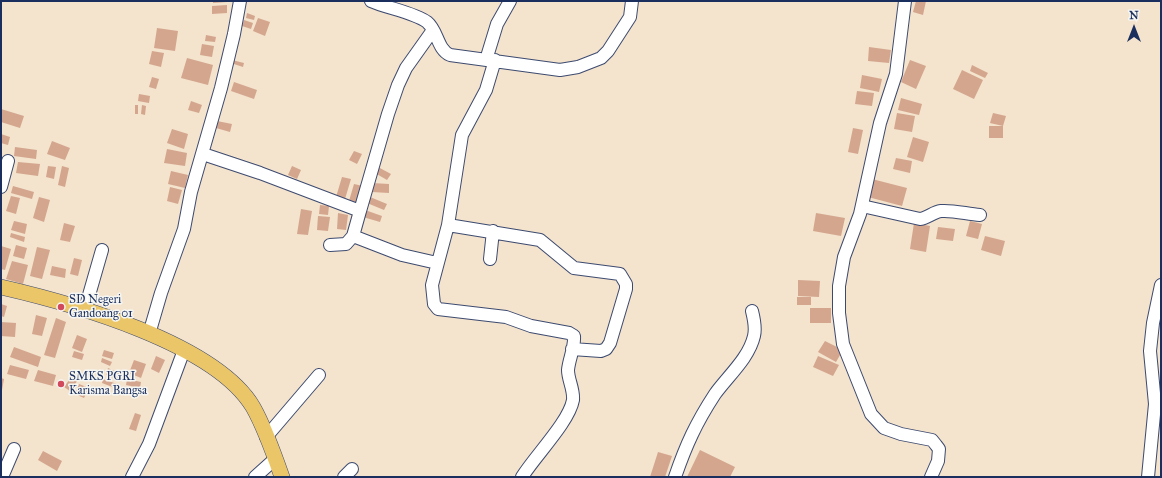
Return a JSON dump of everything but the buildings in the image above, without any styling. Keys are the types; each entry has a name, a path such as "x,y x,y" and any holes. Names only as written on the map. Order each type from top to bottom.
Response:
{"main road":[{"path":"1,287 85,309 149,334 184,350 231,380 253,407 276,459 282,477"}],"street":[{"path":"149,334 161,293 184,229 191,192 203,154 234,34 240,1"},
{"path":"371,1 385,8 414,15 427,22 433,30 439,44 446,53 458,57 560,70 574,69 595,60 608,51 630,17 632,1"},
{"path":"510,1 497,24 486,90 462,135 457,159 448,224 444,245 437,263 432,294 434,304 438,309 506,317 531,326 569,333 574,336 568,378 573,389 573,400 567,415 522,477"},
{"path":"905,1 896,74 880,122 862,206 844,257 839,286 839,313 843,344 871,414 884,428 901,434 932,440 939,449 938,461 931,477"},
{"path":"330,245 346,244 353,236 388,114 398,85 406,68 433,30"},
{"path":"203,154 260,173 360,211"},
{"path":"1,188 8,161"},
{"path":"862,206 920,218 927,218 942,210 980,215"},
{"path":"448,224 540,240 574,268 617,273 624,278 626,289 610,343 606,349 572,349"},
{"path":"490,259 493,231"},
{"path":"353,236 402,255 437,263"},
{"path":"85,309 102,250"},
{"path":"1148,477 1155,404 1150,351 1153,323 1161,285"},
{"path":"675,477 689,437 700,418 720,388 748,352 755,335 755,324 752,311"},
{"path":"132,477 149,444 184,350"},
{"path":"266,437 319,375"},
{"path":"2,477 14,449"},
{"path":"255,477 276,459"}],"place":[{"name":"SD Negeri Gandoang 01","path":"61,307"},
{"name":"SMKS PGRI Karisma Bangsa","path":"61,384"}]}
